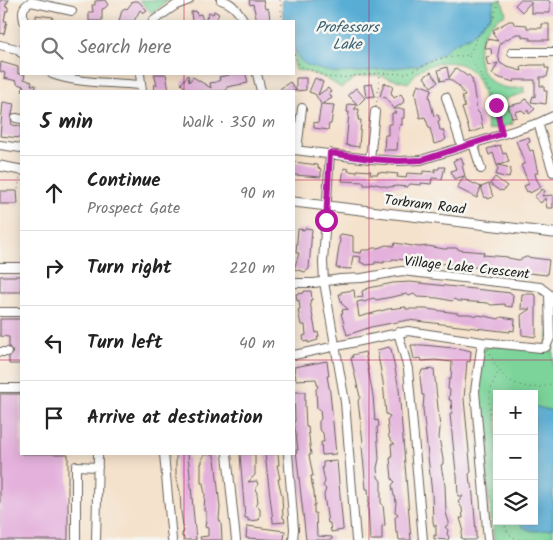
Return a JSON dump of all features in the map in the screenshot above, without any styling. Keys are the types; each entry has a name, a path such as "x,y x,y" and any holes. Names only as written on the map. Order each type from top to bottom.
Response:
{"main road":[{"path":"1,167 20,170"},
{"name":"Torbram Road","path":"295,202 553,233"}],"street":[{"path":"154,20 176,5 189,0"},
{"path":"225,0 239,13 243,20"},
{"path":"24,20 22,11 31,2 72,10"},
{"path":"0,45 20,48"},
{"path":"512,52 553,52"},
{"path":"55,75 141,88 140,75"},
{"path":"257,75 261,90"},
{"path":"446,97 462,147"},
{"path":"302,108 295,150 399,161 422,160 538,123 553,116"},
{"path":"370,159 375,112"},
{"path":"538,123 553,172"},
{"path":"473,143 481,168"},
{"path":"0,145 20,148"},
{"path":"330,153 323,262 324,282 345,402 356,540"},
{"path":"0,267 20,267"},
{"name":"Village Lake Crescent","path":"295,355 408,331 482,342 541,348 546,347 550,338 549,294 540,287 402,271 324,282"},
{"path":"295,283 324,282"},
{"path":"0,312 20,312"},
{"path":"398,332 409,378 423,540"},
{"path":"482,342 475,392 488,540"},
{"path":"0,388 20,388"},
{"path":"96,540 98,455"},
{"path":"164,455 172,540"},
{"path":"227,455 236,540"},
{"path":"288,455 294,529 293,540"},
{"path":"76,540 76,466 98,467"}],"path":[{"path":"280,0 282,20"},
{"path":"469,55 480,32 494,18 499,0"},
{"path":"295,56 299,64 327,77 339,78 380,73 405,74 438,59 469,55"},
{"path":"469,55 495,98 502,134"},
{"path":"375,112 380,73"},
{"path":"18,189 20,176"},
{"path":"482,342 500,371 507,378 520,385 534,388 546,387 553,383"},
{"path":"493,422 490,396 492,385 500,371"},
{"path":"505,525 512,537 520,540"}],"green space":[{"path":"139,0 169,0 152,13"},
{"path":"495,0 502,0 506,14 492,23 483,35 479,49 479,62 484,74 494,83 507,88 524,87 524,93 505,99 513,124 488,130 482,89 476,76 463,65 447,62 429,65 419,70 408,83 376,75 355,78 341,88 320,76 296,70 295,67 295,49 299,59 360,72 418,65 443,53 450,46 470,36 491,16"},
{"path":"553,293 553,540 494,540 478,394 483,350 488,346 546,350"}],"water":[{"name":"Professors Lake","path":"282,0 495,0 491,15 482,25 470,36 450,46 443,53 418,65 360,72 337,73 308,66 299,59 295,49 295,20 283,20"},
{"path":"538,407 553,411 553,528 534,531 522,525 538,525"}],"building":[{"path":"0,0 9,0 5,6 8,7 8,11 6,11 4,21 7,21 4,34 0,33"},
{"path":"105,0 108,5 102,9 102,20 89,20 89,12 93,12 92,5 95,5 95,1"},
{"path":"249,0 263,0 265,9 267,8 269,11 270,20 257,20 253,4 250,5"},
{"path":"520,0 548,0 550,2 550,13 531,13 531,2 522,12 515,5"},
{"path":"133,1 138,1 147,10 143,13 140,10 135,20 119,20 122,10 127,9"},
{"path":"196,11 197,15 201,14 203,20 192,20 191,12"},
{"path":"214,11 219,14 216,20 205,20 209,12 213,14"},
{"path":"36,15 53,17 52,20 36,20"},
{"path":"509,21 513,21 514,24 527,25 527,28 542,28 542,24 549,24 549,40 530,40 530,38 522,37 522,34 516,34 500,43 498,54 500,63 507,67 522,71 521,67 530,65 545,65 545,68 549,68 547,77 540,77 540,86 544,86 544,91 547,91 546,104 531,102 533,96 535,97 535,80 514,80 514,82 500,78 492,74 498,63 488,66 486,57 492,56 491,49 485,48 487,39 498,41 493,30"},
{"path":"1,62 18,67 18,74 25,75 24,79 32,82 31,85 36,85 35,90 22,90 24,86 17,84 17,81 4,78 5,73 0,71"},
{"path":"447,67 449,78 456,68 467,76 469,75 472,79 477,111 480,114 483,128 470,133 462,108 465,107 462,97 465,96 459,86 449,79 441,81 438,70"},
{"path":"431,72 438,82 431,87 424,77"},
{"path":"154,75 166,75 169,90 155,90 154,85 157,85"},
{"path":"188,75 189,82 193,77 211,88 210,83 220,80 219,77 246,75 248,83 227,87 227,90 189,90 181,84"},
{"path":"296,78 306,78 306,90 296,91"},
{"path":"315,78 323,82 318,95 328,88 331,92 329,93 332,98 322,104 334,105 331,124 329,124 328,130 314,128 314,122 318,123 321,104 315,94 309,92"},
{"path":"290,82 296,91 280,90"},
{"path":"384,83 393,86 391,93 394,98 401,94 404,99 404,102 394,109 404,109 404,118 402,118 402,125 399,128 397,150 384,150 385,135 388,135 388,124 392,124 392,113 396,113 386,98 380,96"},
{"path":"372,84 375,96 366,97 364,85"},
{"path":"418,84 432,89 429,96 434,116 438,115 440,130 443,130 446,139 442,142 434,144 425,117 420,118 415,93"},
{"path":"356,88 365,98 358,105 348,95"},
{"path":"526,99 535,109 529,114 528,110 525,113 522,110 515,112 517,117 512,118 508,106 521,103"},
{"path":"3,102 14,104 11,119 12,125 20,126 20,138 0,136"},
{"path":"348,104 358,105 354,109 359,109 358,120 361,120 359,147 346,145 349,112 347,112"},
{"path":"529,137 530,142 527,143 530,151 533,150 538,173 535,173 536,178 541,187 530,193 529,191 527,192 524,186 529,184 521,165 524,164 524,161 516,141"},
{"path":"500,145 503,154 506,153 509,162 498,165 511,168 509,178 496,175 498,168 493,153 489,155 487,149"},
{"path":"461,157 466,180 481,187 477,198 457,188 464,176 454,179 451,171 456,169 453,161"},
{"path":"295,162 318,165 318,168 321,169 321,177 295,175"},
{"path":"439,167 445,167 442,179 432,178 431,184 421,183 421,185 410,184 407,187 389,187 371,183 370,185 364,185 364,182 342,181 344,168 349,169 348,171 357,172 357,170 371,171 370,174 378,174 378,172 398,174 397,177 406,178 407,173 423,174 423,171 435,172 435,169 439,169"},
{"path":"495,177 507,186 503,191 490,184"},
{"path":"489,184 493,197 485,198 481,187"},
{"path":"542,189 545,191 542,196 553,195 553,208 547,208 545,198 541,203 534,197"},
{"path":"0,191 17,191 18,204 0,204"},
{"path":"305,228 312,229 309,269 305,272 295,269 299,253 296,253 298,229 304,230"},
{"path":"341,234 353,236 353,252 361,253 362,250 386,245 394,246 395,243 419,247 456,248 484,252 483,255 519,260 526,257 549,260 547,275 392,259 392,261 384,261 384,263 375,262 375,264 367,265 360,262 361,257 353,256 351,269 336,268"},
{"path":"0,276 20,276 20,292 0,292"},
{"path":"410,282 511,293 513,295 512,307 505,306 505,304 491,305 454,299 452,301 417,297 414,294 409,296 407,294 357,302 359,317 388,309 406,307 406,309 426,309 499,319 501,317 515,319 514,331 408,320 371,327 347,335 341,313 343,313 342,310 348,309 342,304 339,294 341,292 354,290 355,298 363,297 362,291 369,288"},
{"path":"304,291 311,291 311,308 316,333 318,332 319,337 317,337 318,340 308,343 308,341 304,342 303,336 306,335 305,325 301,325 298,310 300,309 299,300 297,301 296,294 304,293"},
{"path":"522,294 534,294 536,296 536,337 522,335 521,315 530,309 521,309"},
{"path":"0,319 20,319 20,364 9,364 9,357 13,352 9,347 9,337 0,336"},
{"path":"411,345 471,351 470,362 467,361 464,399 471,472 469,474 470,484 472,484 476,532 476,539 474,540 463,540 461,538 463,528 460,518 463,518 462,508 458,502 463,496 458,496 450,414 452,413 451,400 449,400 450,390 448,389 449,379 451,379 452,362 422,361 421,358 414,359"},
{"path":"389,347 399,389 411,540 399,540 398,533 396,533 395,518 398,514 395,512 396,502 392,485 395,482 392,479 390,458 392,458 391,444 395,444 389,438 387,420 390,416 386,414 377,350"},
{"path":"365,352 373,396 375,421 378,420 379,426 377,427 379,459 377,468 378,477 381,481 381,503 383,505 385,525 382,526 382,540 370,540 369,499 368,489 366,489 358,401 360,397 351,358 353,357 352,355"},
{"path":"327,361 336,454 322,455 321,442 324,442 323,433 319,429 319,421 321,419 320,409 317,409 316,389 318,387 316,379 296,380 295,367"},
{"path":"434,369 440,428 439,438 443,459 443,464 441,465 445,485 446,513 449,522 445,527 448,530 448,540 434,539 434,535 436,536 436,525 434,526 433,521 423,409 424,395 422,395 420,377 422,370"},
{"path":"295,392 305,392 306,427 308,427 311,455 309,455 313,476 311,476 317,536 332,537 332,540 306,540 296,450 298,450 295,428"},
{"path":"0,394 20,394 20,455 68,455 68,540 0,540"},
{"path":"176,455 188,455 196,540 184,540 184,537 182,537 184,532 180,492 176,476"},
{"path":"204,455 214,455 215,458 222,540 201,540 200,537 208,536 208,528 205,527 205,495 203,483 201,483 202,458"},
{"path":"240,455 255,455 255,475 248,482 257,481 258,502 256,505 260,508 260,515 259,520 248,521 248,518 245,518"},
{"path":"265,455 278,455 279,465 277,465 280,479 278,479 285,522 273,523"},
{"path":"337,461 343,530 331,532 324,495 326,489 323,486 325,482 322,467 323,462"},
{"path":"247,526 285,531 284,540 246,538"}],"route":[{"path":"326,220 330,153 370,159 422,160 502,134 496,105"}]}
